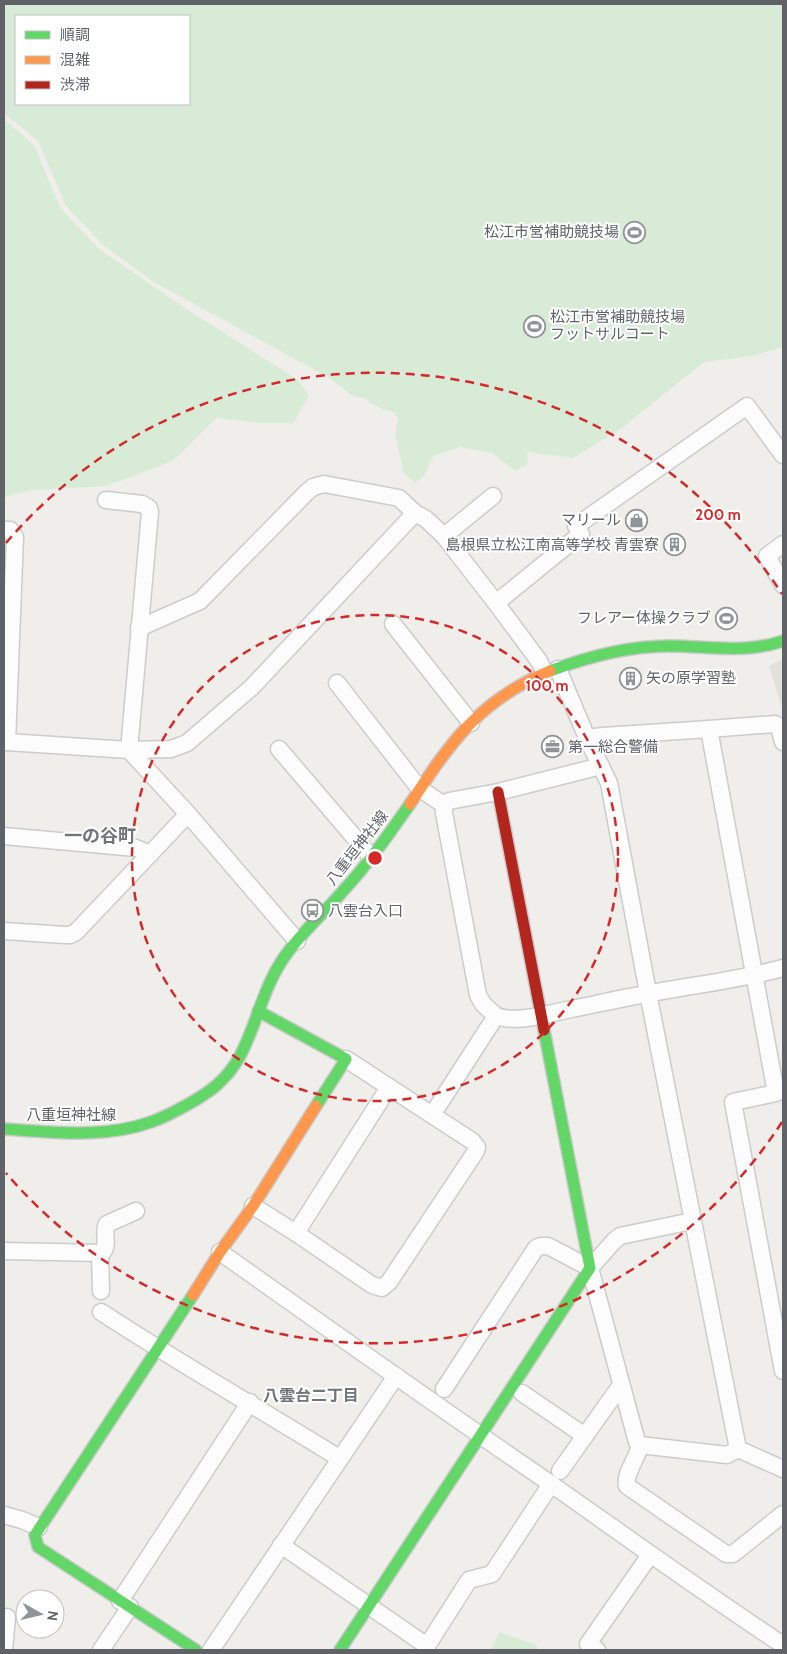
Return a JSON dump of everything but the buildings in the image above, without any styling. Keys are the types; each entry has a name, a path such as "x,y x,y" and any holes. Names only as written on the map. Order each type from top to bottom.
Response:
{"street":[{"path":"496,603 578,530 748,406 783,455"},
{"path":"139,628 200,601 313,487 324,484 399,498 415,513 426,519 444,536 539,661 552,671 609,783 648,994 738,1449 783,1469"},
{"path":"444,536 493,496"},
{"path":"106,500 142,504 150,508 129,750 188,814 297,941"},
{"path":"4,530 10,530 15,537 7,657 5,742 129,750 171,749 187,744 252,687 415,513"},
{"path":"783,544 767,556 783,585"},
{"path":"393,624 471,723"},
{"name":"八重垣神社線","path":"4,1129 79,1133 114,1132 140,1126 167,1116 207,1095 225,1080 240,1057 272,976 297,941 372,858 419,788 471,723 487,707 504,695 552,671 602,654 646,647 668,646 742,650 762,648 783,641"},
{"path":"337,683 419,788 444,805"},
{"path":"587,738 775,724 778,727 783,742"},
{"path":"709,729 776,1092 733,1102 783,1371"},
{"path":"279,749 372,858"},
{"path":"444,805 449,801 498,792 601,766"},
{"path":"498,792 590,1268 637,1442 640,1445 626,1479 627,1486 726,1554 733,1554 783,1514"},
{"path":"444,805 478,995 483,1004 496,1016 514,1019 542,1015 755,975 783,968"},
{"path":"4,931 70,935 76,932 188,814"},
{"path":"4,836 136,848 150,854"},
{"path":"253,1206 372,1285 382,1288 386,1286 476,1151 472,1141 346,1059 258,1011"},
{"path":"432,1115 496,1016"},
{"path":"196,1650 38,1547 35,1535 158,1350 220,1252 253,1206 346,1059"},
{"path":"296,1233 389,1087"},
{"path":"4,1252 100,1253 106,1247 105,1230 107,1224 136,1211"},
{"path":"340,1650 590,1268 620,1236 692,1221"},
{"path":"444,1389 536,1248 548,1246 590,1268"},
{"path":"220,1252 480,1437 556,1478 650,1555 783,1645"},
{"path":"100,1253 101,1291"},
{"path":"101,1312 158,1350 250,1402 339,1458"},
{"path":"211,1650 396,1376"},
{"path":"281,1546 370,1605 425,1648 469,1580 492,1574 621,1385"},
{"path":"522,1393 585,1436"},
{"path":"101,1650 125,1604 250,1402"},
{"path":"640,1445 727,1455 738,1449"},
{"path":"4,1516 39,1527"},
{"path":"597,1650 588,1644 650,1555"},
{"path":"4,1650 7,1616"}],"shaded area":[{"path":"783,659 783,711 769,666"}],"green space":[{"path":"4,4 783,4 783,347 753,356 704,362 622,428 573,458 527,452 527,465 515,471 492,453 461,447 433,456 424,476 415,483 404,473 395,434 398,419 394,412 384,410 370,403 367,399 351,395 328,377 152,281 103,245 66,206 38,141 4,113"},
{"path":"4,119 34,145 61,209 99,249 191,312 298,380 309,396 293,423 260,423 216,418 173,461 106,486 32,490 4,497"},
{"path":"500,1632 536,1645 538,1650 490,1650"}],"traffic: fast":[{"path":"550,671 593,657 654,646 741,648 769,645 783,641"},
{"path":"4,1129 59,1133 115,1131 133,1127 173,1113 217,1085 235,1065 240,1056 271,980 285,956 361,870 410,804"},
{"path":"258,1011 346,1059 316,1106"},
{"path":"340,1650 590,1268 544,1030"},
{"path":"193,1295 35,1535 38,1547 196,1650"}],"traffic: slow":[{"path":"410,804 453,742 485,709 526,682 550,671"},
{"path":"193,1295 220,1252 253,1206 316,1106"}],"traffic: jam":[{"path":"498,792 544,1030"}],"place":[{"name":"松江市営補助競技場","path":"635,232"},
{"name":"松江市営補助競技場 フットサルコート","path":"534,326"},
{"name":"マリール","path":"637,520"},
{"name":"島根県立松江南高等学校 青雲寮","path":"675,545"},
{"name":"フレアー体操クラブ","path":"727,618"},
{"name":"矢の原学習塾","path":"630,678"},
{"name":"第一総合警備","path":"552,747"},
{"name":"八雲台入口","path":"312,911"}],"district":[{"name":"一の谷町","path":"100,836"},
{"name":"八雲台二丁目","path":"311,1395"}]}
